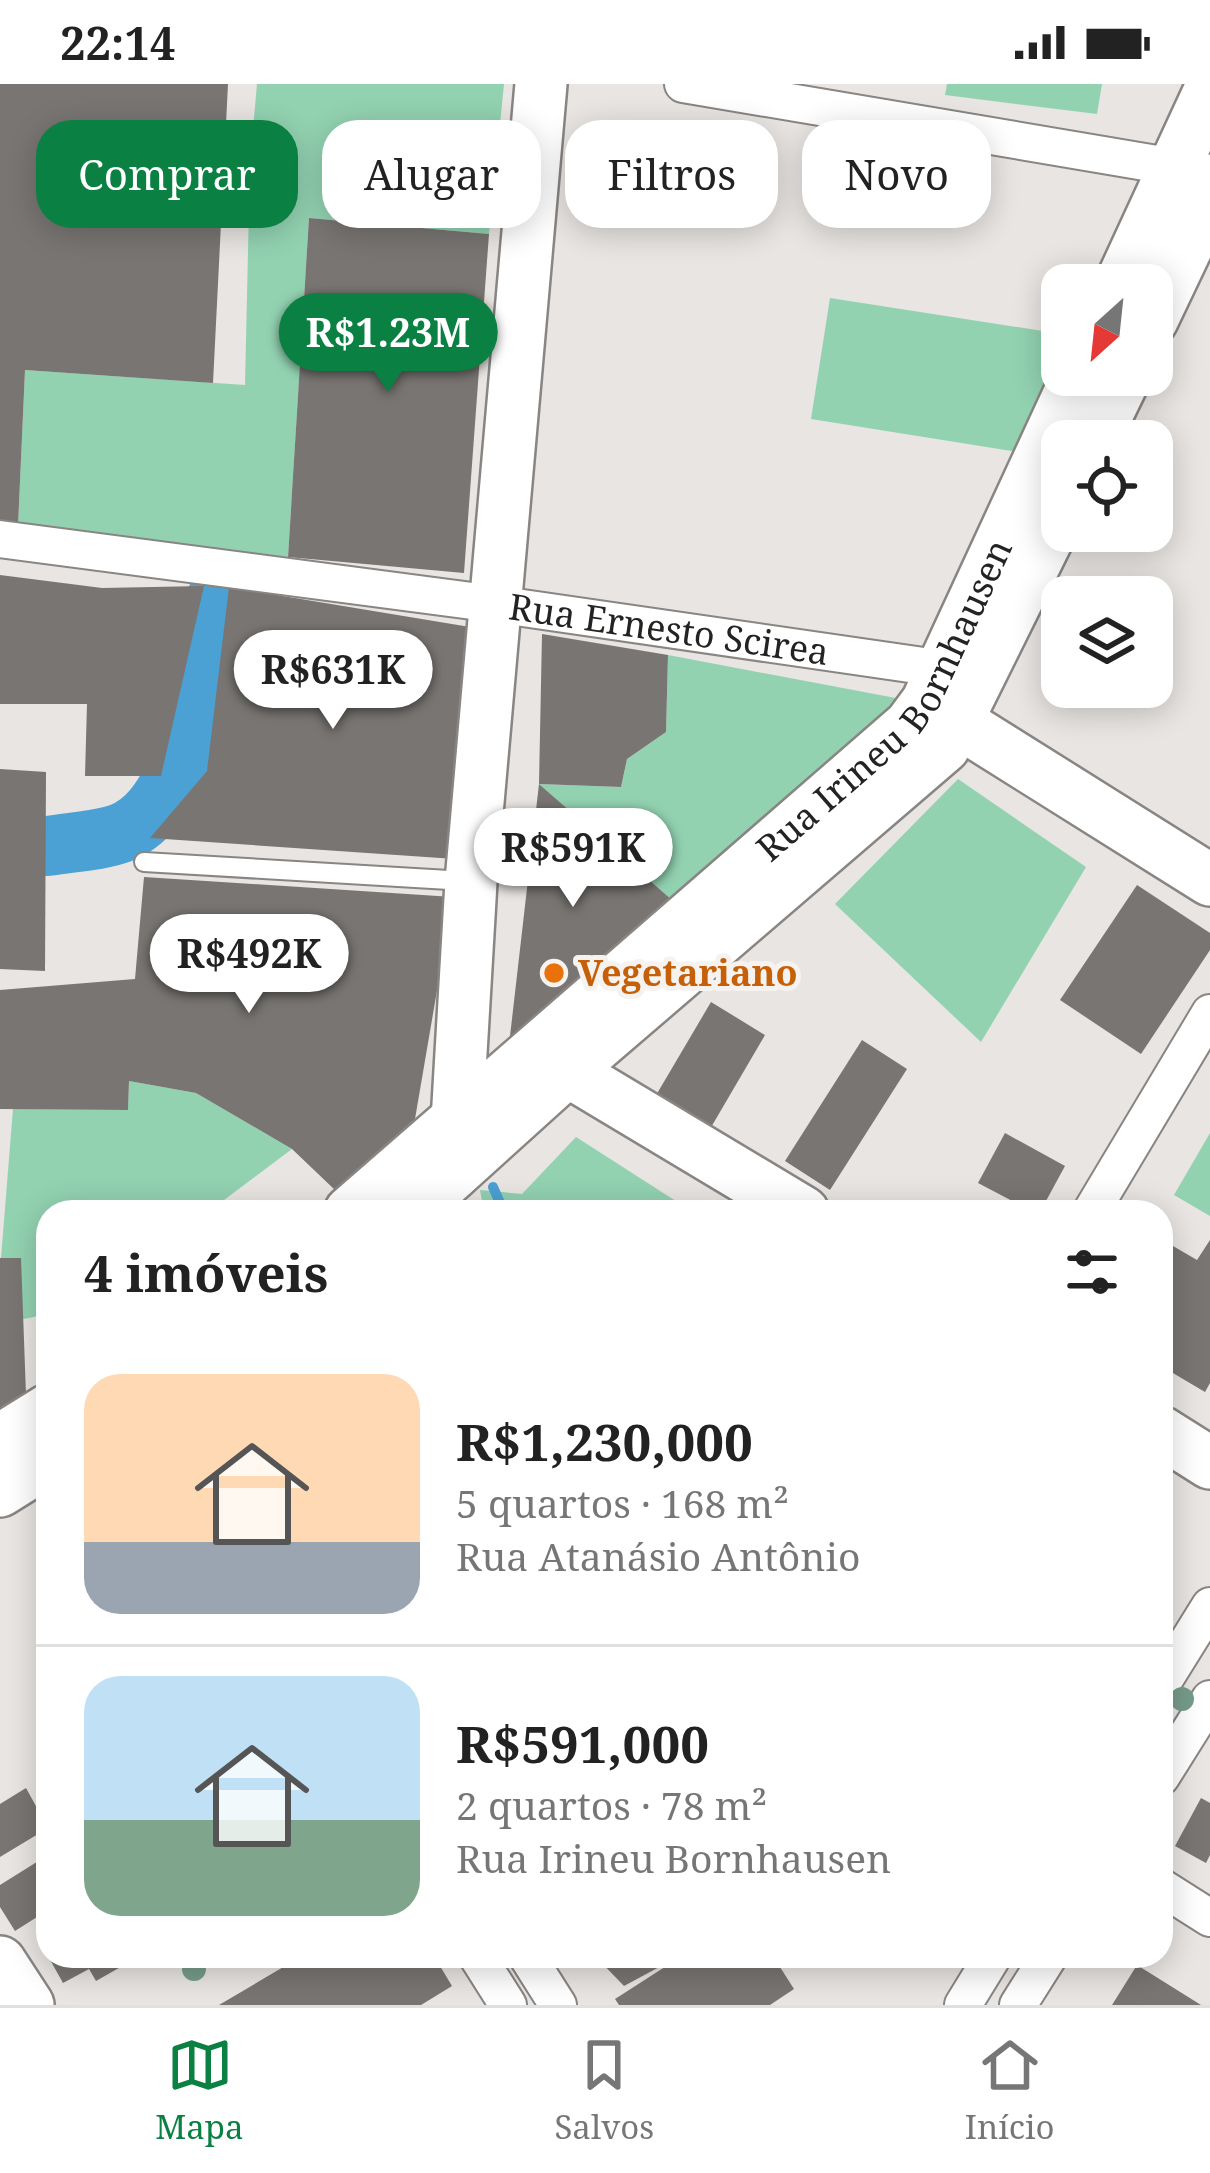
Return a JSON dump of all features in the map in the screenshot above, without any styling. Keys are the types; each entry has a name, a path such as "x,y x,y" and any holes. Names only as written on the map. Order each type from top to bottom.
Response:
{"street":[{"path":"454,1173 471,882 541,84"},
{"path":"683,84 1198,179"},
{"path":"1170,264 1198,179 1209,93"},
{"path":"1135,264 1198,179"},
{"name":"Rua Irineu Bornhausen","path":"425,1200 550,1061 751,887 944,747 953,692 1070,396"},
{"name":"Rua Ernesto Scirea","path":"0,539 494,604 953,692"},
{"name":"Rua Irineu Bornhausen","path":"953,692 1041,544"},
{"path":"953,692 1210,880"},
{"path":"1097,1200 1210,1012"},
{"path":"550,1061 783,1200"},
{"name":"Rua Irineu Bornhausen","path":"363,1200 458,1114 550,1061"},
{"path":"0,1440 36,1418"},
{"path":"1173,1440 1210,1463"},
{"path":"0,1491 36,1468"},
{"path":"1173,1666 1210,1606"},
{"path":"1173,1759 1210,1699"},
{"path":"1173,1895 1210,1918"},
{"path":"0,1962 28,2005"},
{"path":"485,1968 508,2005"},
{"path":"535,1968 558,2005"},
{"path":"963,2005 986,1968"},
{"path":"1018,2005 1041,1968"}],"lane":[{"path":"144,862 471,882"}],"green space":[{"path":"257,84 504,84 500,120 322,120 322,219 309,218 288,557 18,526 25,370 245,385 249,228 298,228 298,120 254,120"},
{"path":"947,84 1102,84 1097,114 945,95"},
{"path":"422,228 490,228 489,234"},
{"path":"830,298 1041,331 1041,396 1051,396 1025,453 811,419"},
{"path":"668,655 901,699 672,900 539,784 621,787 627,759 666,732"},
{"path":"958,779 1086,867 981,1042 835,904"},
{"path":"129,1081 196,1093 292,1149 224,1200 36,1200 36,1316 24,1319 3,1301 1,1258 13,1109 128,1110"},
{"path":"1210,1133 1210,1216 1174,1195"},
{"path":"576,1137 674,1200 482,1200 480,1190 522,1194"}],"building":[{"path":"0,84 228,84 226,120 36,120 36,228 221,228 213,383 25,370 18,526 0,524"},
{"path":"309,218 322,219 322,228 489,234 464,573 288,557"},
{"path":"0,575 102,588 204,586 161,776 85,776 87,704 0,704"},
{"path":"229,587 476,628 455,859 150,838 207,771"},
{"path":"542,634 668,655 666,732 627,759 621,787 539,784"},
{"path":"0,769 46,772 45,971 0,969"},
{"name":"Vegetariano","path":"539,784 672,900 509,1045"},
{"path":"144,877 453,897 415,1119 335,1190 292,1149 196,1093 129,1081 128,1110 0,1109 0,990 135,979"},
{"path":"1137,885 1210,933 1210,950 1141,1054 1060,1000"},
{"path":"711,1002 765,1035 710,1129 655,1097"},
{"path":"862,1040 907,1069 830,1190 785,1161"},
{"path":"1005,1133 1065,1166 1047,1200 1010,1200 978,1183"},
{"path":"1210,1240 1210,1383 1205,1392 1173,1373 1173,1246 1197,1260"},
{"path":"0,1258 21,1258 27,1422 0,1436"},
{"path":"26,1788 36,1806 36,1835 0,1857 0,1804"},
{"path":"1201,1798 1210,1803 1206,1863 1175,1846"},
{"path":"36,1862 36,1918 15,1931 0,1907 0,1885"},
{"path":"55,1968 119,1968 96,1981 89,1969 63,1983"},
{"path":"282,1968 441,1968 452,1986 421,2005 219,2005"},
{"path":"607,1968 657,1968 624,1986"},
{"path":"663,1968 781,1968 794,1989 770,2005 619,2005 615,1999"},
{"path":"1135,1968 1142,1968 1201,2005 1112,2005"}],"waterway":[{"path":"48,846 121,833 145,818 164,794 190,731 215,601"},
{"path":"493,1187 499,1200"}],"place":[{"name":"Vegetariano","path":"554,973"}]}
